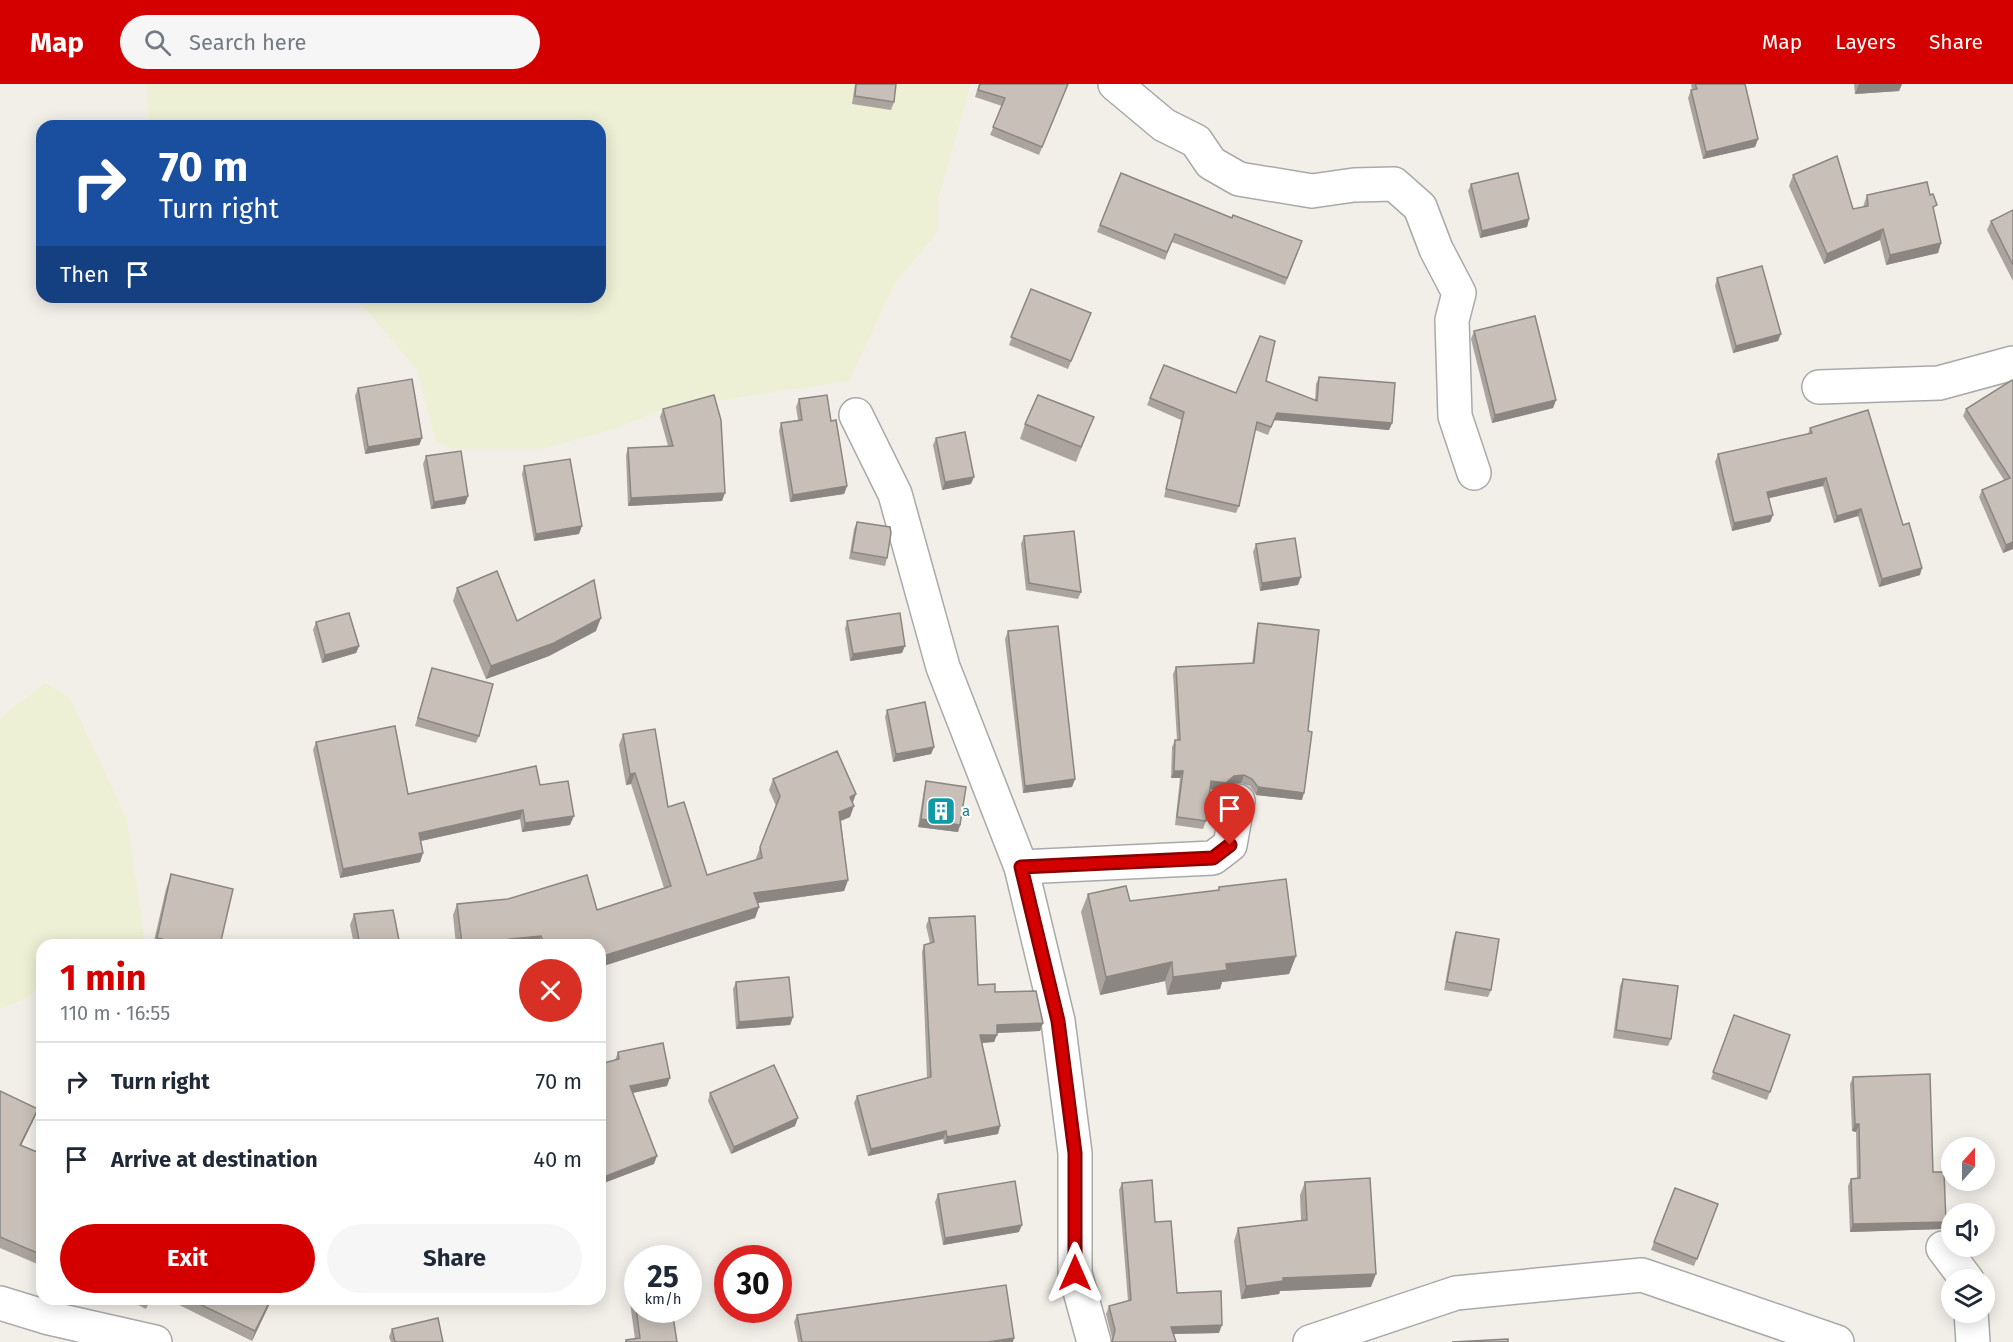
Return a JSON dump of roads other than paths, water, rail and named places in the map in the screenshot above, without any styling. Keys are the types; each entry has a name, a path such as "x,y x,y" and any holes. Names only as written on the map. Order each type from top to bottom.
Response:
{"street":[{"path":"1115,84 1164,125 1196,141 1211,163 1239,179 1312,191 1354,185 1394,184 1420,207 1436,249 1459,293 1452,320 1455,416 1474,473"},
{"path":"1819,387 1939,383 2013,363"},
{"path":"856,415 895,494 943,667 1021,867 1058,1021 1075,1153 1075,1273 1094,1342"},
{"path":"1021,867 1213,858 1230,845 1238,801"},
{"path":"1310,1342 1456,1293 1642,1275 1837,1342"},
{"path":"0,1303 49,1318 155,1342"},
{"path":"1972,1323 1973,1342"}],"place":[{"name":"a","path":"941,811"}]}
